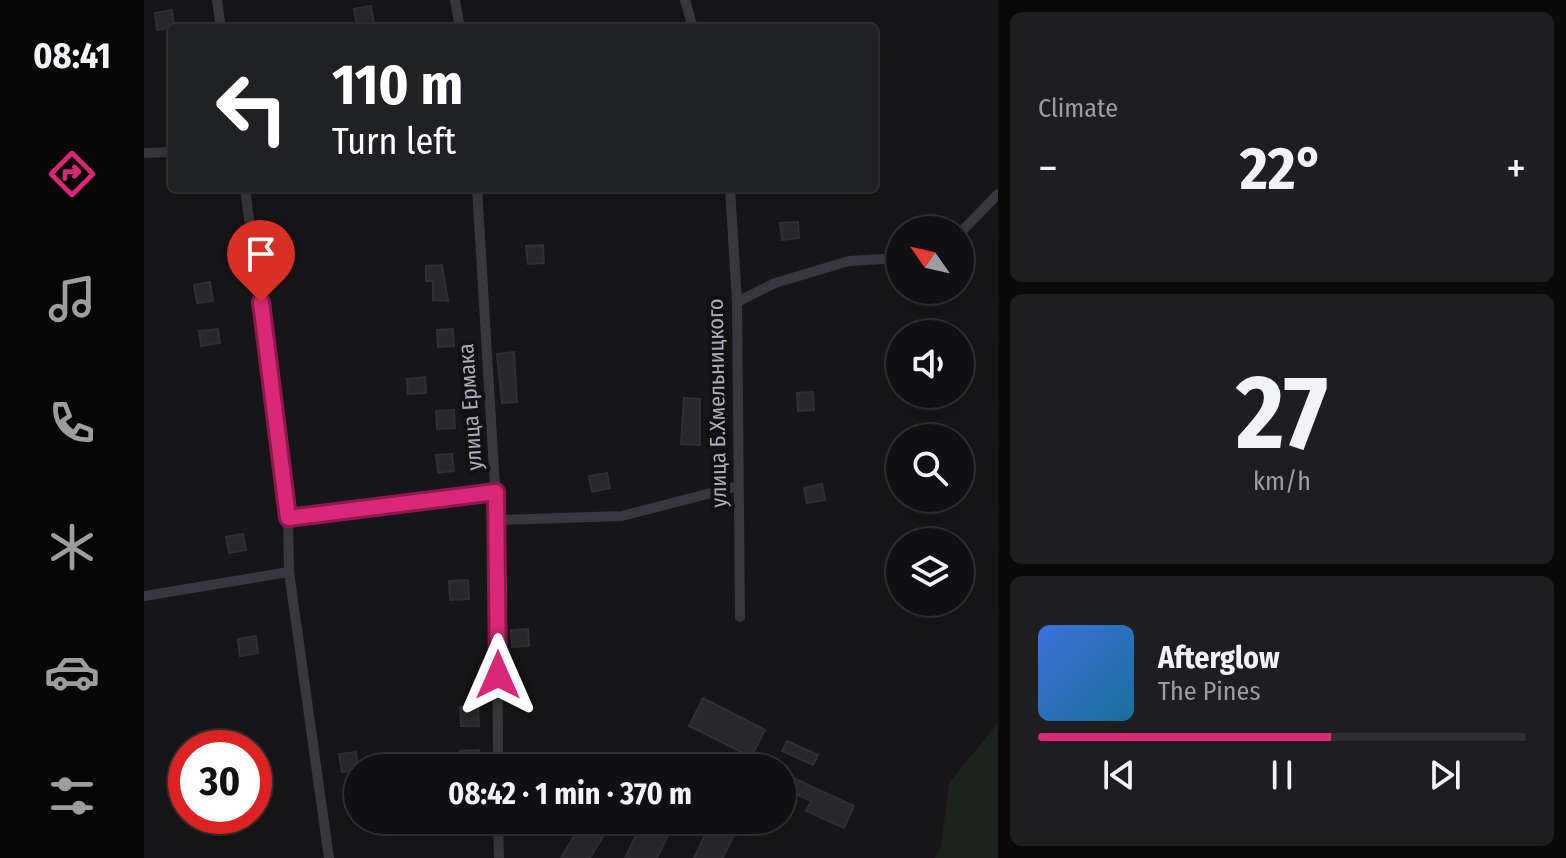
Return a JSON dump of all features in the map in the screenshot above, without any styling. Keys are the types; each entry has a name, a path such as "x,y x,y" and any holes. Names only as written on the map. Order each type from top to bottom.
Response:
{"street":[{"path":"217,0 220,24"},
{"path":"455,0 459,24"},
{"path":"685,0 692,24"},
{"path":"144,153 168,152"},
{"path":"246,192 288,518 289,572 329,858"},
{"name":"улица Ермака","path":"477,192 496,492 498,754"},
{"name":"улица Б.Хмельницкого","path":"730,192 737,302 740,617"},
{"path":"974,219 998,194"},
{"path":"737,302 775,283 849,261 886,259"},
{"path":"497,520 622,516 738,486"},
{"path":"288,518 496,492"},
{"path":"144,596 289,572"},
{"path":"498,834 499,858"}],"shaded area":[{"path":"998,723 998,858 935,858 941,846 949,783"}],"building":[{"path":"371,6 374,24 356,24 354,9"},
{"path":"172,10 174,24 168,24 168,29 157,30 155,13"},
{"path":"798,222 799,238 782,240 780,223"},
{"path":"543,245 544,263 528,264 526,246"},
{"path":"442,265 448,301 433,300 433,281 426,281 426,266"},
{"path":"210,282 213,301 197,303 194,285"},
{"path":"218,329 220,343 201,346 199,331"},
{"path":"453,329 454,346 438,347 437,330"},
{"path":"514,352 517,402 502,403 497,354"},
{"path":"425,377 426,393 408,394 407,379"},
{"path":"813,392 814,410 798,411 797,393"},
{"path":"684,398 700,399 700,445 681,444"},
{"path":"454,410 455,428 437,429 436,411"},
{"path":"452,454 454,471 438,473 436,455"},
{"path":"607,473 610,488 592,492 589,476"},
{"path":"822,484 825,500 807,503 804,488"},
{"path":"243,534 246,550 229,553 226,537"},
{"path":"468,580 469,599 450,600 449,581"},
{"path":"528,629 529,646 512,647 511,630"},
{"path":"256,636 258,653 240,656 238,639"},
{"path":"703,698 765,730 753,754 745,754 689,726"},
{"path":"460,707 478,707 479,726 461,726"},
{"path":"787,741 818,755 813,765 796,757 796,754 782,751"},
{"path":"479,750 479,754 460,754 460,751"},
{"path":"356,752 344,754 344,772 342,772 339,754"},
{"path":"796,779 854,806 844,828 806,811 811,801 796,794"},
{"path":"576,834 605,834 590,858 561,858"},
{"path":"636,834 669,834 657,858 625,858"},
{"path":"705,834 734,834 723,858 694,858"}],"route":[{"path":"261,302 288,518 496,492 498,675"}]}
